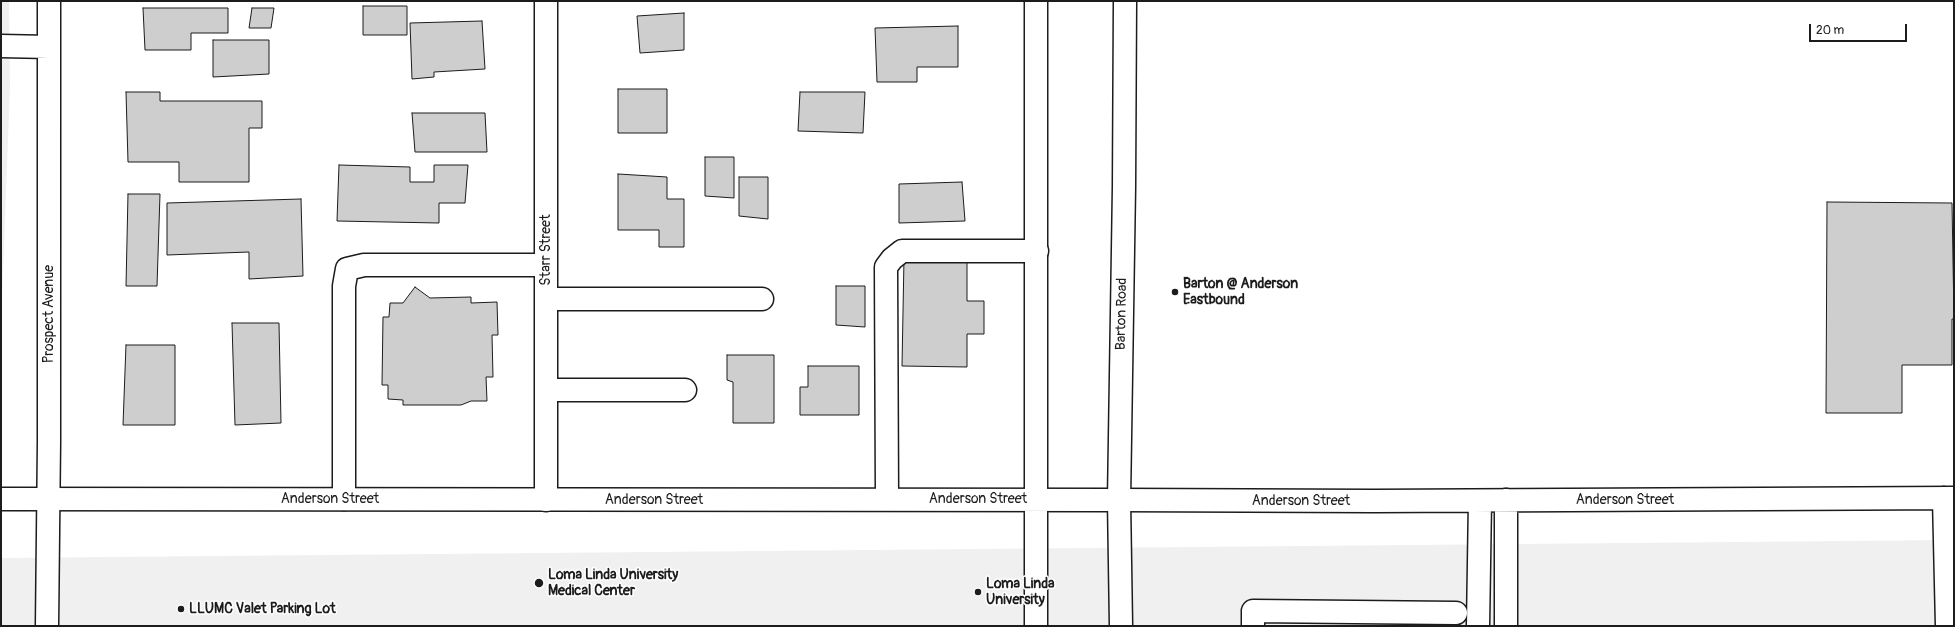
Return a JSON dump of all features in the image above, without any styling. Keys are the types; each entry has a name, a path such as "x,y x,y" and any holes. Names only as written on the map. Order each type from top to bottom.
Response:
{"main road":[{"name":"Prospect Avenue","path":"47,626 48,1"},
{"name":"Starr Street","path":"546,1 546,500"},
{"path":"1036,1 1036,626"},
{"name":"Barton Road","path":"1121,626 1118,500 1124,187 1125,1"},
{"path":"1,46 48,47"},
{"path":"887,500 886,267 892,259 902,252 1037,251"},
{"path":"344,498 344,286 347,269 364,265 546,265"},
{"path":"546,299 762,299"},
{"path":"546,390 685,390"},
{"name":"Anderson Street","path":"1,499 344,498 546,500 1480,501 1949,498"},
{"path":"1947,626 1949,498"},
{"path":"1506,500 1506,626"},
{"path":"1478,626 1480,501"},
{"path":"1253,626 1253,611 1456,612"}],"shaded area":[{"path":"1,1 9,1 10,88 1,325"},
{"name":"Loma Linda University","path":"1954,540 1954,626 1,626 1,558"}],"building":[{"path":"363,6 407,6 407,35 363,35"},
{"path":"143,8 228,8 228,33 191,33 191,50 145,50"},
{"path":"252,8 274,8 271,28 249,28"},
{"path":"684,13 684,50 640,53 637,16"},
{"path":"482,21 485,69 434,72 434,77 412,79 410,23"},
{"path":"958,26 958,67 917,67 917,82 877,82 875,28"},
{"path":"213,40 269,40 269,74 213,77"},
{"path":"618,89 667,89 667,133 618,133"},
{"path":"126,92 160,92 160,101 262,101 262,128 249,128 249,182 179,182 179,162 128,162"},
{"path":"800,92 865,92 863,133 798,131"},
{"path":"412,113 485,113 487,152 415,152"},
{"path":"705,157 734,157 734,198 705,196"},
{"path":"339,165 410,167 410,182 434,182 434,165 468,165 465,203 439,203 439,223 337,221"},
{"path":"618,174 667,177 667,199 684,199 684,247 659,247 659,230 618,230"},
{"path":"739,177 768,177 768,219 739,216"},
{"path":"962,182 965,221 899,223 899,184"},
{"path":"128,194 160,194 157,286 126,286"},
{"path":"301,199 303,276 249,279 249,252 167,255 167,203"},
{"path":"1827,202 1952,203 1954,319 1952,319 1952,365 1902,365 1902,413 1826,413"},
{"path":"904,258 967,259 967,301 984,301 984,334 967,334 967,367 902,366"},
{"path":"836,286 865,286 865,327 836,325"},
{"path":"415,287 430,298 471,297 471,303 497,302 498,335 492,335 493,377 486,377 487,401 471,401 461,405 403,405 403,400 388,399 388,385 382,385 383,317 389,317 390,303 403,303"},
{"path":"232,323 279,323 281,423 235,425"},
{"path":"126,345 175,345 175,425 123,425"},
{"path":"727,355 774,355 774,423 733,423 733,382 727,380"},
{"path":"808,366 859,366 859,415 800,415 800,387 808,387"}],"place":[{"name":"Barton @ Anderson Eastbound","path":"1175,292"},
{"name":"Loma Linda University Medical Center","path":"539,583"},
{"name":"Loma Linda University","path":"978,592"},
{"name":"LLUMC Valet Parking Lot","path":"181,609"}]}
